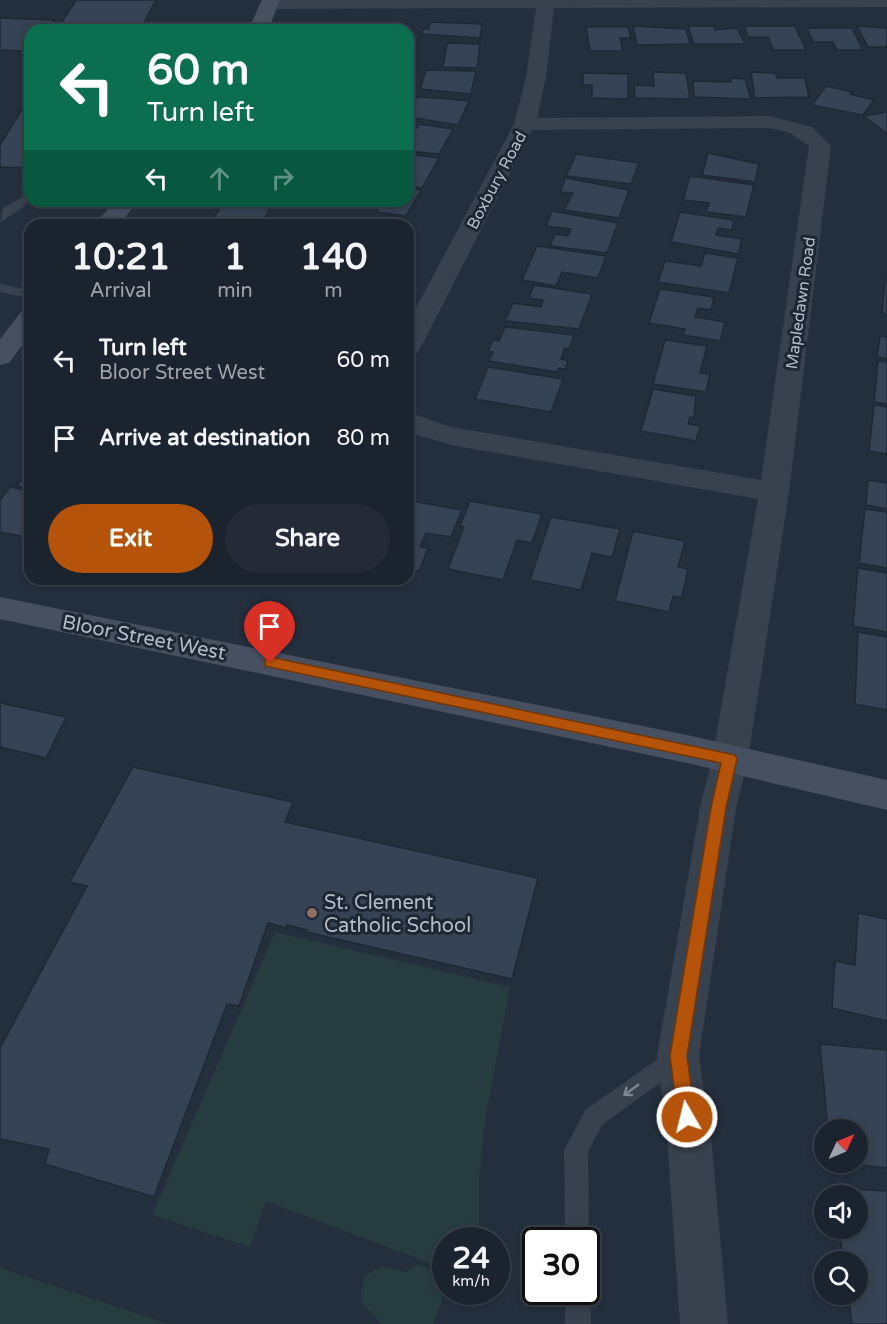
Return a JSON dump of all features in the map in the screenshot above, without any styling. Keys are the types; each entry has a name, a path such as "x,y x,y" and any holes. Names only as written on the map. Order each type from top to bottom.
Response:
{"main road":[{"path":"261,24 270,2"},
{"path":"111,219 122,207"},
{"path":"0,357 24,325"},
{"name":"Bloor Street West","path":"0,608 730,759 887,795"}],"street":[{"name":"Boxbury Road","path":"414,336 525,124 536,76 542,14 546,0"},
{"path":"270,2 887,1"},
{"name":"Mapledawn Road","path":"525,124 769,122 788,125 815,138 820,146 774,492 730,759 718,808 678,1056 689,1137 704,1324"},
{"path":"414,424 451,436 774,492"}],"lane":[{"path":"0,219 7,211 24,200"},
{"path":"0,288 24,293"},
{"path":"577,1227 576,1150 594,1117 678,1056"},
{"path":"578,1305 579,1324"}],"green space":[{"path":"275,932 510,987 485,1120 479,1180 479,1227 432,1227 432,1264 266,1201 250,1247 152,1215"},
{"path":"417,1265 432,1268 432,1305 441,1305 433,1324 381,1324 361,1298 366,1275 380,1267 407,1272"},
{"path":"0,1268 169,1324 0,1324"}],"building":[{"path":"76,0 156,0 143,24 61,24"},
{"path":"0,18 54,20 51,24 24,24 24,51 0,50"},
{"path":"430,22 482,24 480,38 422,34 423,29 429,29"},
{"path":"633,26 686,29 690,44 637,45"},
{"path":"688,26 714,26 715,30 737,28 745,44 694,44"},
{"path":"744,26 795,26 806,50 773,50 768,37 748,37"},
{"path":"857,26 887,28 887,47 868,47"},
{"path":"586,27 628,27 631,38 620,38 623,51 590,51"},
{"path":"807,28 852,28 863,50 837,50 833,42 813,42"},
{"path":"447,43 480,44 477,68 443,67"},
{"path":"426,70 476,71 471,94 420,89"},
{"path":"653,72 686,73 690,99 635,98 634,85 654,86"},
{"path":"751,72 775,73 777,78 805,78 809,97 755,98"},
{"path":"583,73 628,74 628,99 592,98 592,85 583,85"},
{"path":"731,78 745,79 751,99 694,97 693,81 731,82"},
{"path":"826,86 874,100 863,115 812,105"},
{"path":"417,97 469,101 458,125 414,118 414,104"},
{"path":"24,106 24,168 0,167 0,145"},
{"path":"887,112 887,134 864,116"},
{"path":"419,124 453,129 439,154 414,152 415,130"},
{"path":"708,153 759,164 755,182 702,175"},
{"path":"576,154 639,163 631,184 566,176"},
{"path":"414,155 439,158 422,188 414,187"},
{"path":"690,176 754,185 746,217 706,212 709,203 683,200"},
{"path":"566,178 629,190 619,218 564,210 573,193 560,192"},
{"path":"414,189 421,190 414,202"},
{"path":"221,207 270,209 264,219 212,219"},
{"path":"379,207 411,207 406,216 376,212"},
{"path":"552,211 618,223 607,253 550,246 555,234 568,236 571,229 546,226"},
{"path":"680,212 734,220 732,230 718,228 716,235 742,239 738,254 671,242"},
{"path":"537,246 606,256 598,278 562,272 556,286 522,280"},
{"path":"705,253 738,258 729,293 658,282 665,261 701,266"},
{"path":"885,278 887,279 887,314 882,313"},
{"path":"534,285 592,294 579,329 505,321 513,303 541,307 543,300 529,298"},
{"path":"660,289 714,297 711,310 698,308 695,317 725,322 720,341 683,335 685,329 649,323"},
{"path":"505,327 574,335 569,349 565,348 561,359 568,361 565,369 559,368 557,372 489,361 493,352 488,351 493,340 499,341"},
{"path":"880,336 887,337 887,359 877,357"},
{"path":"665,340 707,346 700,373 710,374 706,392 653,384"},
{"path":"878,361 887,362 887,404 874,402"},
{"path":"488,367 563,379 551,412 475,399"},
{"path":"653,389 696,396 694,418 690,417 688,424 700,426 696,441 641,431"},
{"path":"874,405 887,407 887,454 869,451"},
{"path":"24,477 24,488 17,486"},
{"path":"868,480 887,483 887,509 866,505"},
{"path":"10,487 24,490 24,537 0,532 0,500"},
{"path":"414,501 462,510 451,537 426,533 420,547 428,548 419,571 414,570"},
{"path":"470,501 542,514 532,543 517,540 503,580 448,569 464,527 460,526"},
{"path":"865,509 887,512 887,568 859,563"},
{"path":"551,517 620,529 612,557 592,553 581,590 530,580"},
{"path":"633,531 685,541 678,567 688,569 682,597 673,596 669,612 615,601"},
{"path":"858,568 887,573 887,632 853,626"},
{"path":"858,632 887,637 887,710 855,704"},
{"path":"0,703 66,717 46,758 0,747"},
{"path":"133,767 293,802 285,822 538,878 512,979 306,932 307,930 287,925 287,928 268,923 239,1006 227,1004 154,1197 45,1164 49,1149 0,1139 0,1048 87,886 70,882"},
{"path":"858,913 887,919 887,1021 832,1008 835,961 855,965"},
{"path":"820,1044 887,1050 887,1168 868,1166 868,1119 827,1119"},
{"path":"868,1190 887,1191 887,1324 852,1324 849,1305 868,1305 868,1251 842,1251 840,1239 868,1239"}],"place":[{"name":"St. Clement Catholic School","path":"312,913"}],"route":[{"path":"270,663 730,759 718,808 678,1056 687,1117"}]}
